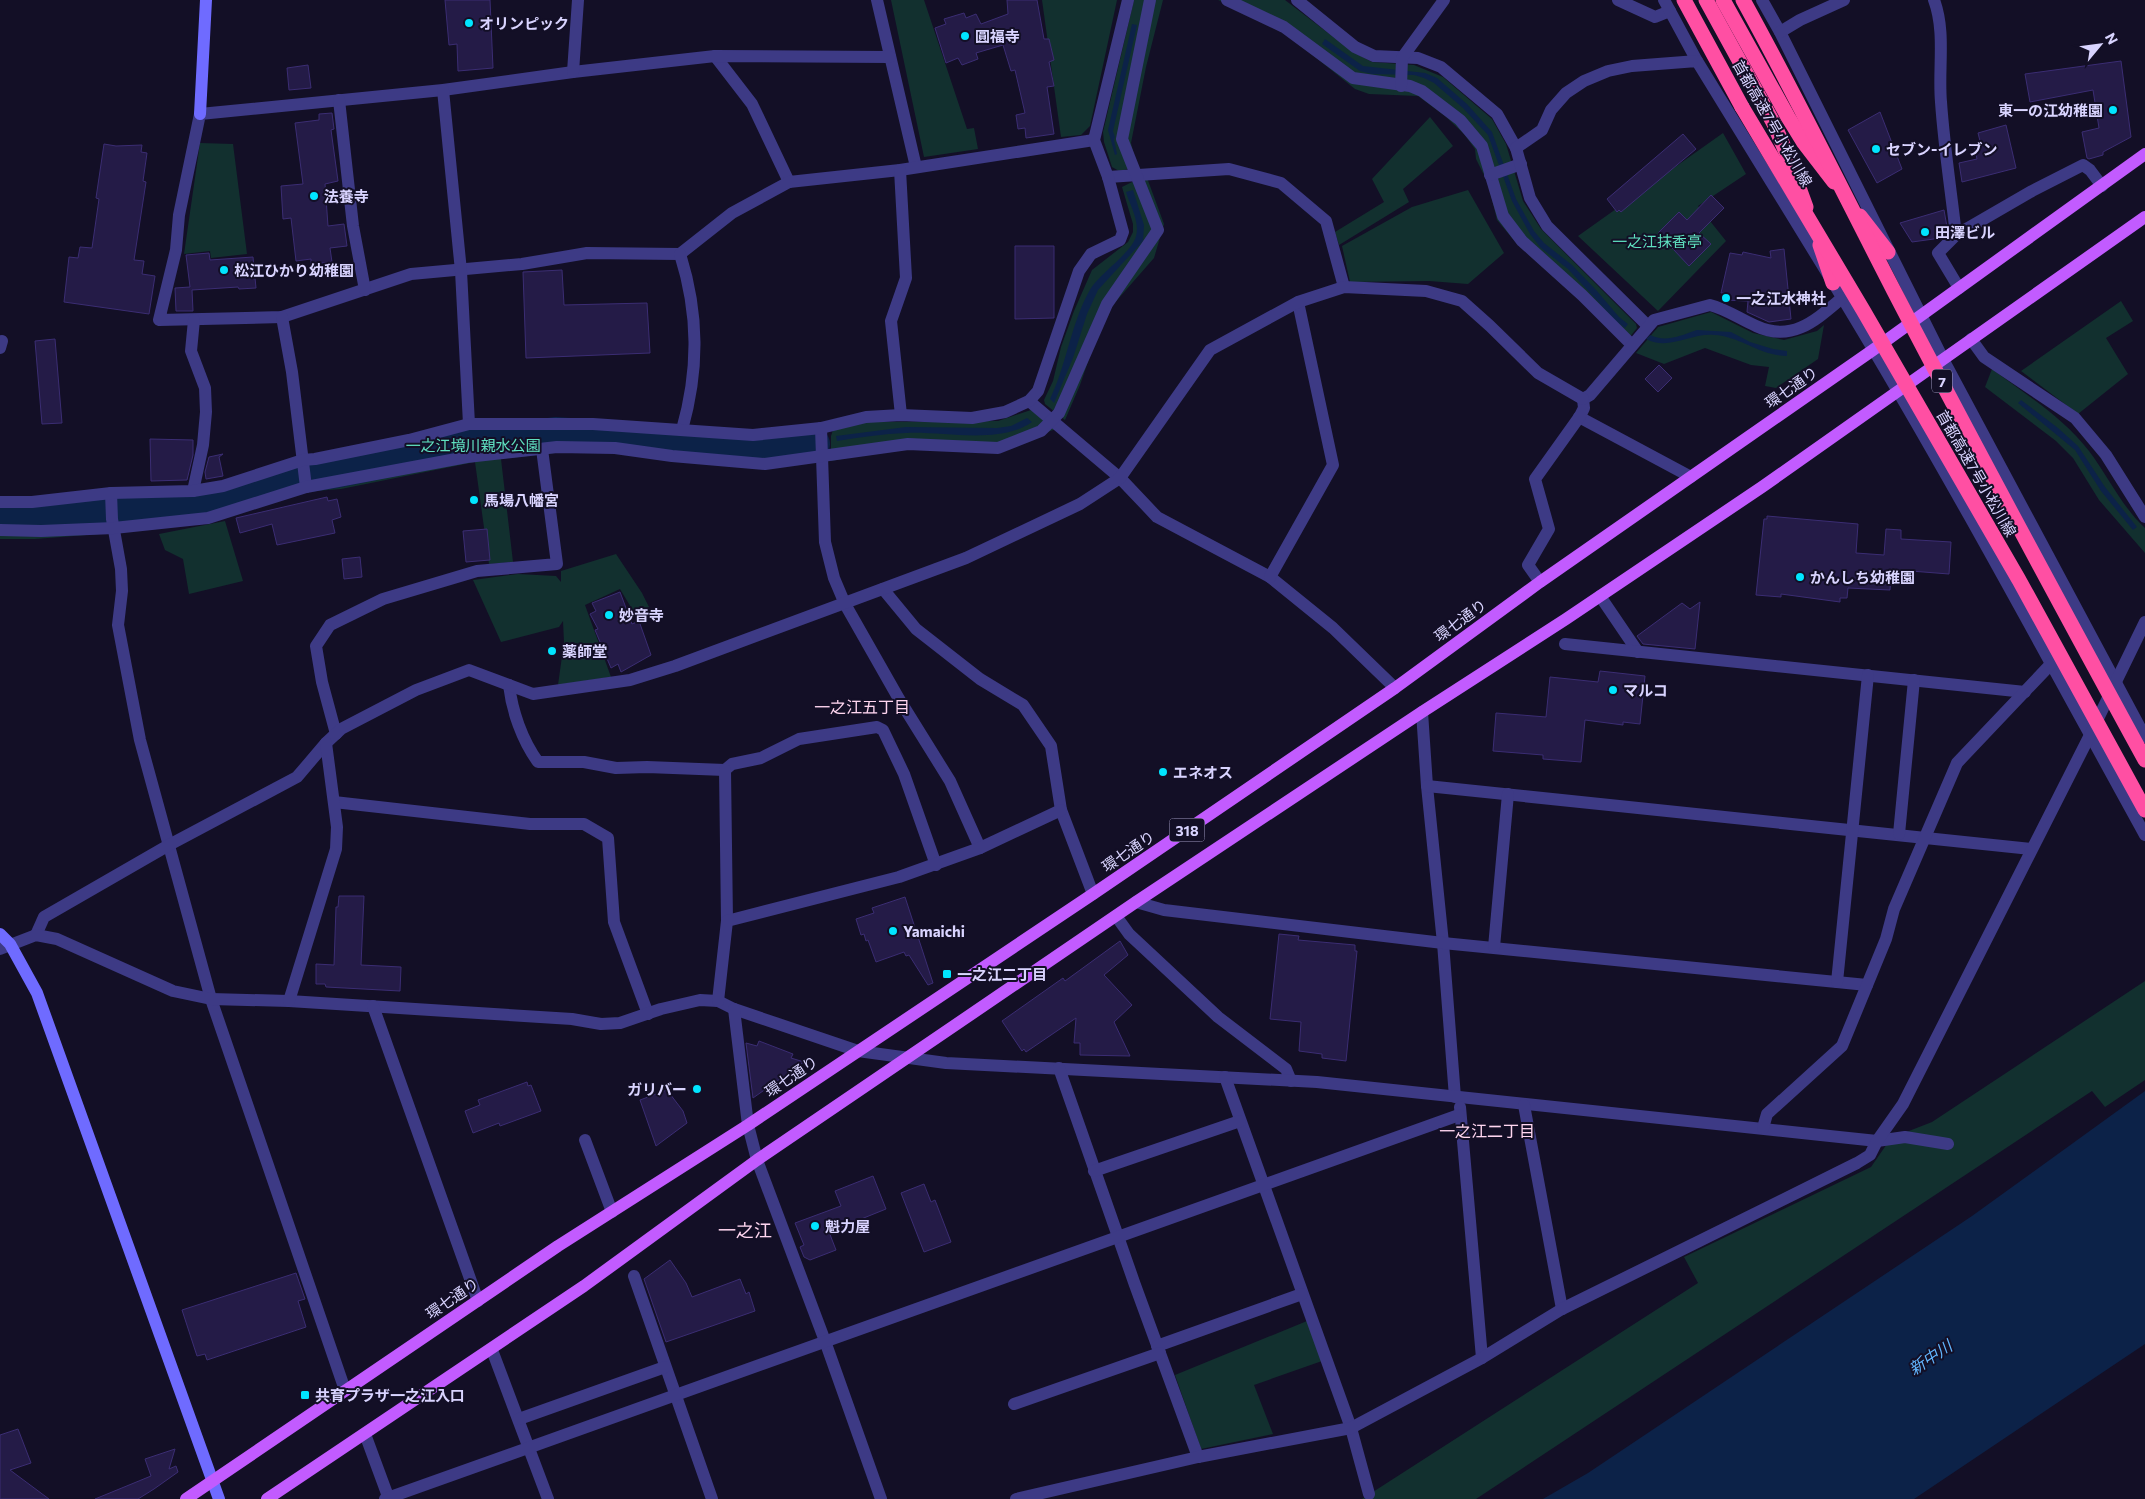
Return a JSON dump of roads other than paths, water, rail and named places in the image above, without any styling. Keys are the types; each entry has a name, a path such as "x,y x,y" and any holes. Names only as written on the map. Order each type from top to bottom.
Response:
{"highway":[{"name":"首都高速7号小松川線","path":"1684,0 1742,107 1882,343 2018,580 2145,810"},
{"path":"1706,0 1766,94 1888,252"},
{"path":"1723,0 1766,94 1834,284"},
{"name":"首都高速7号小松川線","path":"1743,0 1788,81 1894,290 2040,568 2145,760"}],"main road":[{"name":"環七通り","path":"184,1499 612,1212 748,1126 1395,688 1540,582 1873,350 2145,154"},
{"name":"318","path":"267,1499 492,1350 656,1236 757,1160 1136,902 1762,487 2145,217"}],"street":[{"path":"206,0 200,114 179,215 176,250 159,320 282,317 411,274 522,264 587,253 680,254 732,213 789,182 900,170 1094,140"},
{"path":"573,72 578,0"},
{"path":"877,0 916,167"},
{"path":"1128,0 1094,140 1111,177 1124,232 1120,240 1091,254 1079,271 1038,391 1046,412 1120,478 1158,517 1270,577 1334,628 1395,688"},
{"path":"0,502 111,498 193,491 305,475 558,447 615,448 672,456 765,464 908,444 998,448 1041,431 1046,412 1107,304 1158,230 1132,174 1122,139 1150,0"},
{"path":"1227,0 1284,27 1353,78 1402,73 1418,58 1440,67 1497,114 1516,148 1517,166 1530,198 1547,226 1648,326"},
{"path":"1297,0 1355,47 1402,73 1410,86 1422,91 1460,120 1482,146 1493,174 1503,216 1522,241 1582,294 1632,345"},
{"path":"1402,73 1444,0"},
{"path":"1618,0 1655,17 1667,5 1697,61 1873,350 2052,664 2145,835"},
{"path":"1762,0 1780,32 1943,359 2145,738"},
{"path":"1780,32 1800,20 1844,0"},
{"path":"1934,0 1937,8 1942,57 1940,101 1956,235"},
{"path":"200,114 443,90 573,72 715,56 890,57"},
{"path":"715,56 752,104 789,182"},
{"path":"1516,148 1542,130 1551,110 1566,93 1584,81 1608,71 1632,66 1697,61"},
{"path":"443,90 461,271 469,424"},
{"path":"338,100 353,226 365,290"},
{"path":"1960,288 1938,253 1956,235 2032,191 2083,165 2090,170 2102,186"},
{"path":"1493,174 1517,166"},
{"path":"1111,177 1132,174 1229,169 1280,183 1326,222 1344,287"},
{"path":"900,170 906,278 891,321 901,415"},
{"path":"680,254 686,275 696,352 691,397 682,430"},
{"path":"36,935 44,917 169,845 297,777 326,742 342,729 416,690 470,670 533,694 630,680 675,666 966,558 1080,504 1120,478 1210,350 1298,302 1344,287 1426,290 1462,301 1538,373 1583,399"},
{"path":"1583,399 1590,395 1654,320 1710,304 1758,328 1783,333 1812,324 1842,298"},
{"path":"1270,577 1333,465 1298,302"},
{"path":"282,317 292,372 305,475"},
{"path":"193,491 203,445 206,412 205,388 191,351 194,320"},
{"path":"1971,339 1984,357 2075,418 2106,455 2145,517"},
{"path":"1540,582 1528,565 1549,529 1535,479 1579,417 1584,408 1583,399"},
{"path":"0,530 40,531 208,518 305,475 315,459 409,440 469,424 593,424 753,435 821,428 866,417 901,415 972,418 1005,412 1046,412"},
{"path":"1579,417 1691,477"},
{"path":"821,428 825,542 834,578 845,604 899,699 950,781 980,848"},
{"path":"336,734 322,682 316,646 330,625 383,599 477,571 557,564 542,449"},
{"path":"111,498 113,524 121,569 122,591 118,625 140,740 212,999 345,1390"},
{"path":"883,589 916,629 980,679 1023,706 1051,746 1061,810 1093,894"},
{"path":"1600,596 1638,652"},
{"path":"1016,1499 1198,1457 1351,1428 1482,1358 1562,1309 1870,1155 1877,1141 1903,1104 2116,684 2145,622"},
{"path":"1565,644 2025,692"},
{"path":"1763,1128 1767,1114 1842,1046 1886,939 1894,909 1957,763 2052,664"},
{"path":"1837,982 1868,676"},
{"path":"1899,834 1914,680"},
{"path":"508,685 511,705 531,753 538,762 584,762 616,768 647,767 725,770 732,764 761,758 799,739 877,727 883,730 904,774 936,865"},
{"path":"1422,712 1427,786 1482,1358"},
{"path":"289,1001 336,849 337,828 326,742"},
{"path":"718,1001 727,920 725,770"},
{"path":"1427,786 2031,849"},
{"path":"1494,947 1508,794"},
{"path":"334,802 530,824 584,824 608,838 614,922 648,1014"},
{"path":"727,920 899,877 936,865 980,848 1061,810"},
{"path":"1136,902 1164,910 1443,943 1867,986"},
{"path":"1116,916 1130,934 1218,1017 1286,1069 1291,1081"},
{"path":"0,934 5,947 38,993 219,1499"},
{"path":"5,947 36,935 57,939 173,991 212,999 373,1006 572,1019 601,1024 620,1023 661,1009 700,1000 718,1001 734,1009 858,1051 906,1059 946,1063 1291,1081 1877,1141 1905,1137 1948,1144"},
{"path":"373,1006 478,1301"},
{"path":"734,1009 748,1126 757,1160 825,1341 881,1499"},
{"path":"1059,1068 1094,1172 1198,1457"},
{"path":"1225,1077 1351,1428 1369,1494"},
{"path":"1524,1105 1562,1309"},
{"path":"364,1434 387,1499 1459,1115"},
{"path":"1094,1172 1240,1121"},
{"path":"585,1140 612,1212"},
{"path":"634,1276 674,1395 712,1499"},
{"path":"1014,1404 1302,1294"},
{"path":"492,1350 548,1499"},
{"path":"519,1419 665,1367"}],"water":[{"path":"1132,24 1137,25 1113,131 1117,154 1115,155 1108,130"},
{"path":"1325,39 1363,66 1425,73 1437,78 1467,104 1492,132 1516,199 1534,231 1544,243 1572,265 1619,317 1628,324 1625,328 1616,321 1568,269 1541,248 1530,234 1512,201 1488,135 1463,108 1434,83 1424,78 1414,75 1372,74 1360,71 1322,44"},
{"path":"1133,190 1144,225 1143,241 1098,290 1087,314 1073,358 1054,403 1050,399 1061,372 1084,301 1096,282 1134,242 1137,225 1126,192"},
{"path":"1697,330 1731,332 1750,342 1787,351 1787,356 1768,353 1723,336 1696,336 1663,343 1646,339 1650,335 1668,338"},
{"path":"2021,400 2078,446 2105,487 2137,527 2133,530 2101,491 2075,450 2018,403"},
{"path":"1027,418 1032,422 1019,429 988,435 906,433 837,441 836,436 906,427 997,428 1011,426"},
{"name":"新中川","path":"2145,1091 2145,1344 1914,1499 1543,1499 1588,1473 1972,1216"}],"waterway":[{"path":"0,513 196,509 235,498 288,479 331,473 463,446 555,433 793,449 814,444"}],"place":[{"name":"オリンピック","path":"469,23"},
{"name":"圓福寺","path":"965,36"},
{"name":"東一の江幼稚園","path":"2113,110"},
{"name":"セブン-イレブン","path":"1876,149"},
{"name":"法養寺","path":"314,196"},
{"name":"田澤ビル","path":"1925,232"},
{"name":"松江ひかり幼稚園","path":"224,270"},
{"name":"一之江水神社","path":"1726,298"},
{"name":"馬場八幡宮","path":"474,500"},
{"name":"かんしち幼稚園","path":"1800,577"},
{"name":"妙音寺","path":"609,615"},
{"name":"薬師堂","path":"552,651"},
{"name":"マルコ","path":"1613,690"},
{"name":"エネオス","path":"1163,772"},
{"name":"Yamaichi","path":"893,931"},
{"name":"一之江二丁目","path":"947,974"},
{"name":"ガリバー","path":"697,1089"},
{"name":"魁力屋","path":"815,1226"},
{"name":"共育プラザ一之江入口","path":"305,1395"}],"district":[{"name":"一之江五丁目","path":"862,706"},
{"name":"一之江二丁目","path":"1487,1130"},
{"name":"一之江","path":"745,1230"}],"park label":[{"name":"一之江抹香亭","path":"1657,241"},
{"name":"一之江境川親水公園","path":"473,445"}]}
